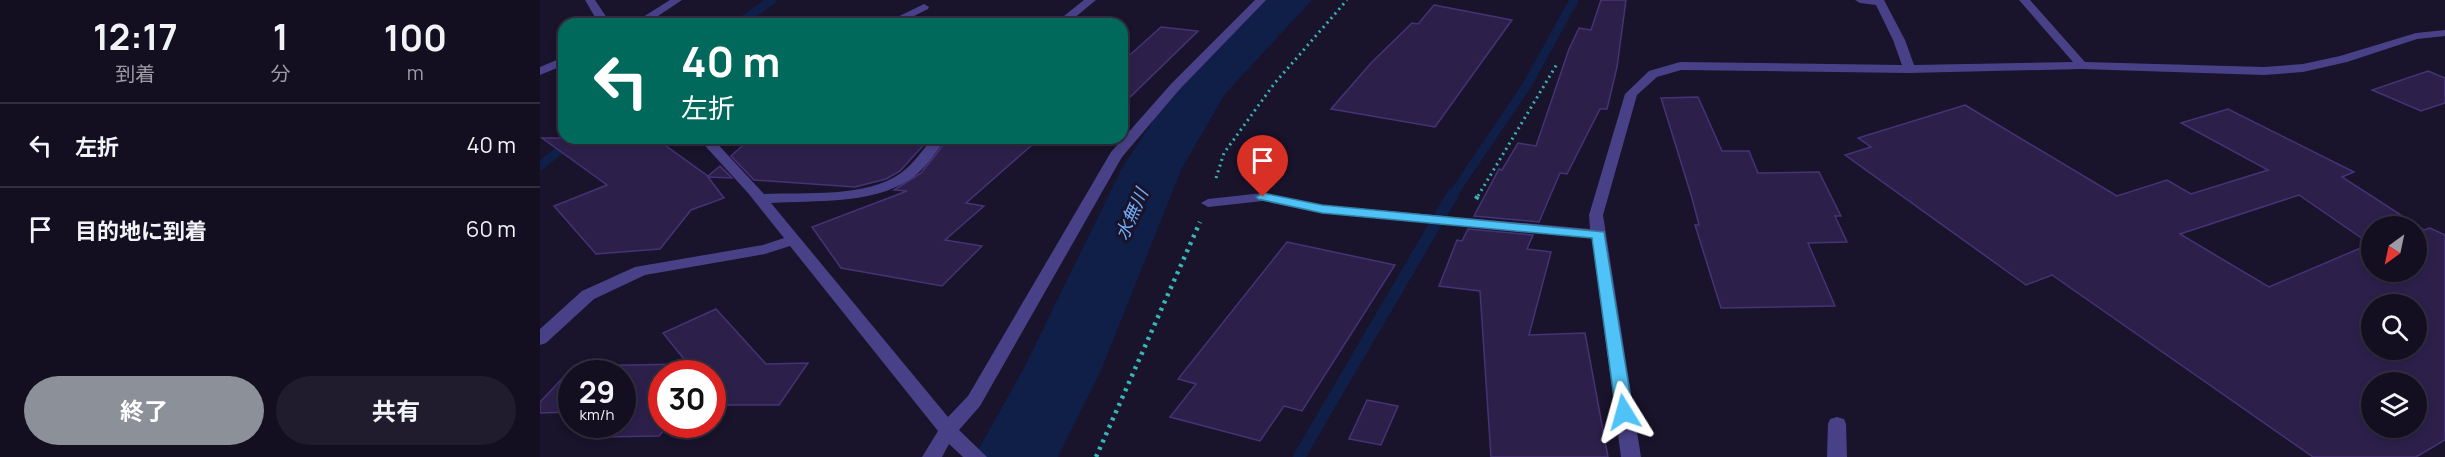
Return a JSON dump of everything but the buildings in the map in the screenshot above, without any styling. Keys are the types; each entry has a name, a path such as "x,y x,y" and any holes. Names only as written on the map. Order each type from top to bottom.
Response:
{"street":[{"path":"590,0 601,18"},
{"path":"648,18 677,0"},
{"path":"1068,18 1090,0"},
{"path":"1128,141 1175,87 1261,0"},
{"path":"1860,0 1880,1 1899,40 1909,69"},
{"path":"2024,0 2082,65"},
{"path":"901,18 924,7"},
{"path":"1631,457 1596,215 1631,94 1653,74 1680,66 1909,69 2082,65 2264,71 2303,68 2343,59 2416,36 2445,33"},
{"path":"540,71 558,64"},
{"path":"710,144 760,199 948,429 970,452"},
{"path":"760,199 867,192 888,187 907,175 935,144"},
{"path":"932,457 948,429 974,401 1116,155 1126,144"},
{"path":"1208,203 1263,197 1322,209 1599,234"},
{"path":"540,339 588,295 641,271 765,249 794,240"},
{"path":"1837,424 1838,457"}],"path":[{"path":"1463,222 1497,161 1539,99 1557,64"}],"waterway":[{"path":"746,18 772,0"},
{"name":"水無川","path":"1016,457 1063,368 1152,168 1202,86 1288,0"},
{"path":"1452,196 1527,85 1574,0"},
{"path":"540,166 568,144"},
{"path":"1299,457 1453,194"}],"route":[{"path":"1263,197 1322,209 1599,234 1624,412"}]}
